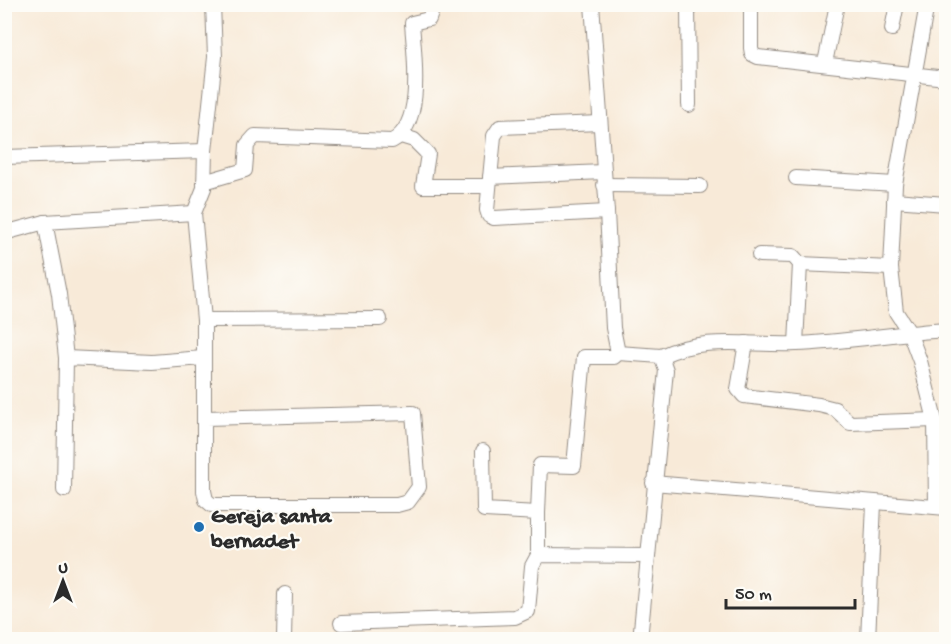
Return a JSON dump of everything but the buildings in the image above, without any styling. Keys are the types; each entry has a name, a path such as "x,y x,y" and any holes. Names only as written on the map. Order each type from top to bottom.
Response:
{"street":[{"path":"206,418 413,413 419,487 408,502 397,505 212,505 206,500 204,491 206,418 204,320 194,213 204,182 215,57 213,4"},
{"path":"204,182 245,170 247,145 255,136 392,141 401,136 412,117 414,74 412,23 429,19 434,4"},
{"path":"592,4 613,328 618,353"},
{"path":"688,4 689,105"},
{"path":"751,4 753,54 758,57 946,78"},
{"path":"825,63 837,4"},
{"path":"892,29 897,4"},
{"path":"653,483 941,507 935,420 909,332 896,312 891,268 895,184 927,4"},
{"path":"600,123 500,127 494,136 487,210 489,216 495,218 607,212"},
{"path":"401,136 414,140 428,154 423,186 604,179 700,186"},
{"path":"4,157 205,151"},
{"path":"796,178 895,184"},
{"path":"894,200 946,204"},
{"path":"4,233 45,222 194,213"},
{"path":"45,222 59,294 66,358 64,490"},
{"path":"759,255 793,256 800,264 796,344"},
{"path":"800,264 891,268"},
{"path":"204,320 380,319"},
{"path":"341,623 515,617 528,611 531,566 538,555 540,465 574,466 585,357 614,357 618,353 660,356 681,346 715,342 796,344 946,330"},
{"path":"746,343 738,389 744,396 835,409 850,423 935,420"},
{"path":"640,639 653,483 666,370 660,356"},
{"path":"66,358 152,362 203,358"},
{"path":"483,452 484,510 538,513"},
{"path":"868,639 874,503"},
{"path":"538,555 647,556"},
{"path":"284,639 285,594"}],"place":[{"name":"Gereja santa bernadet","path":"199,527"}]}
